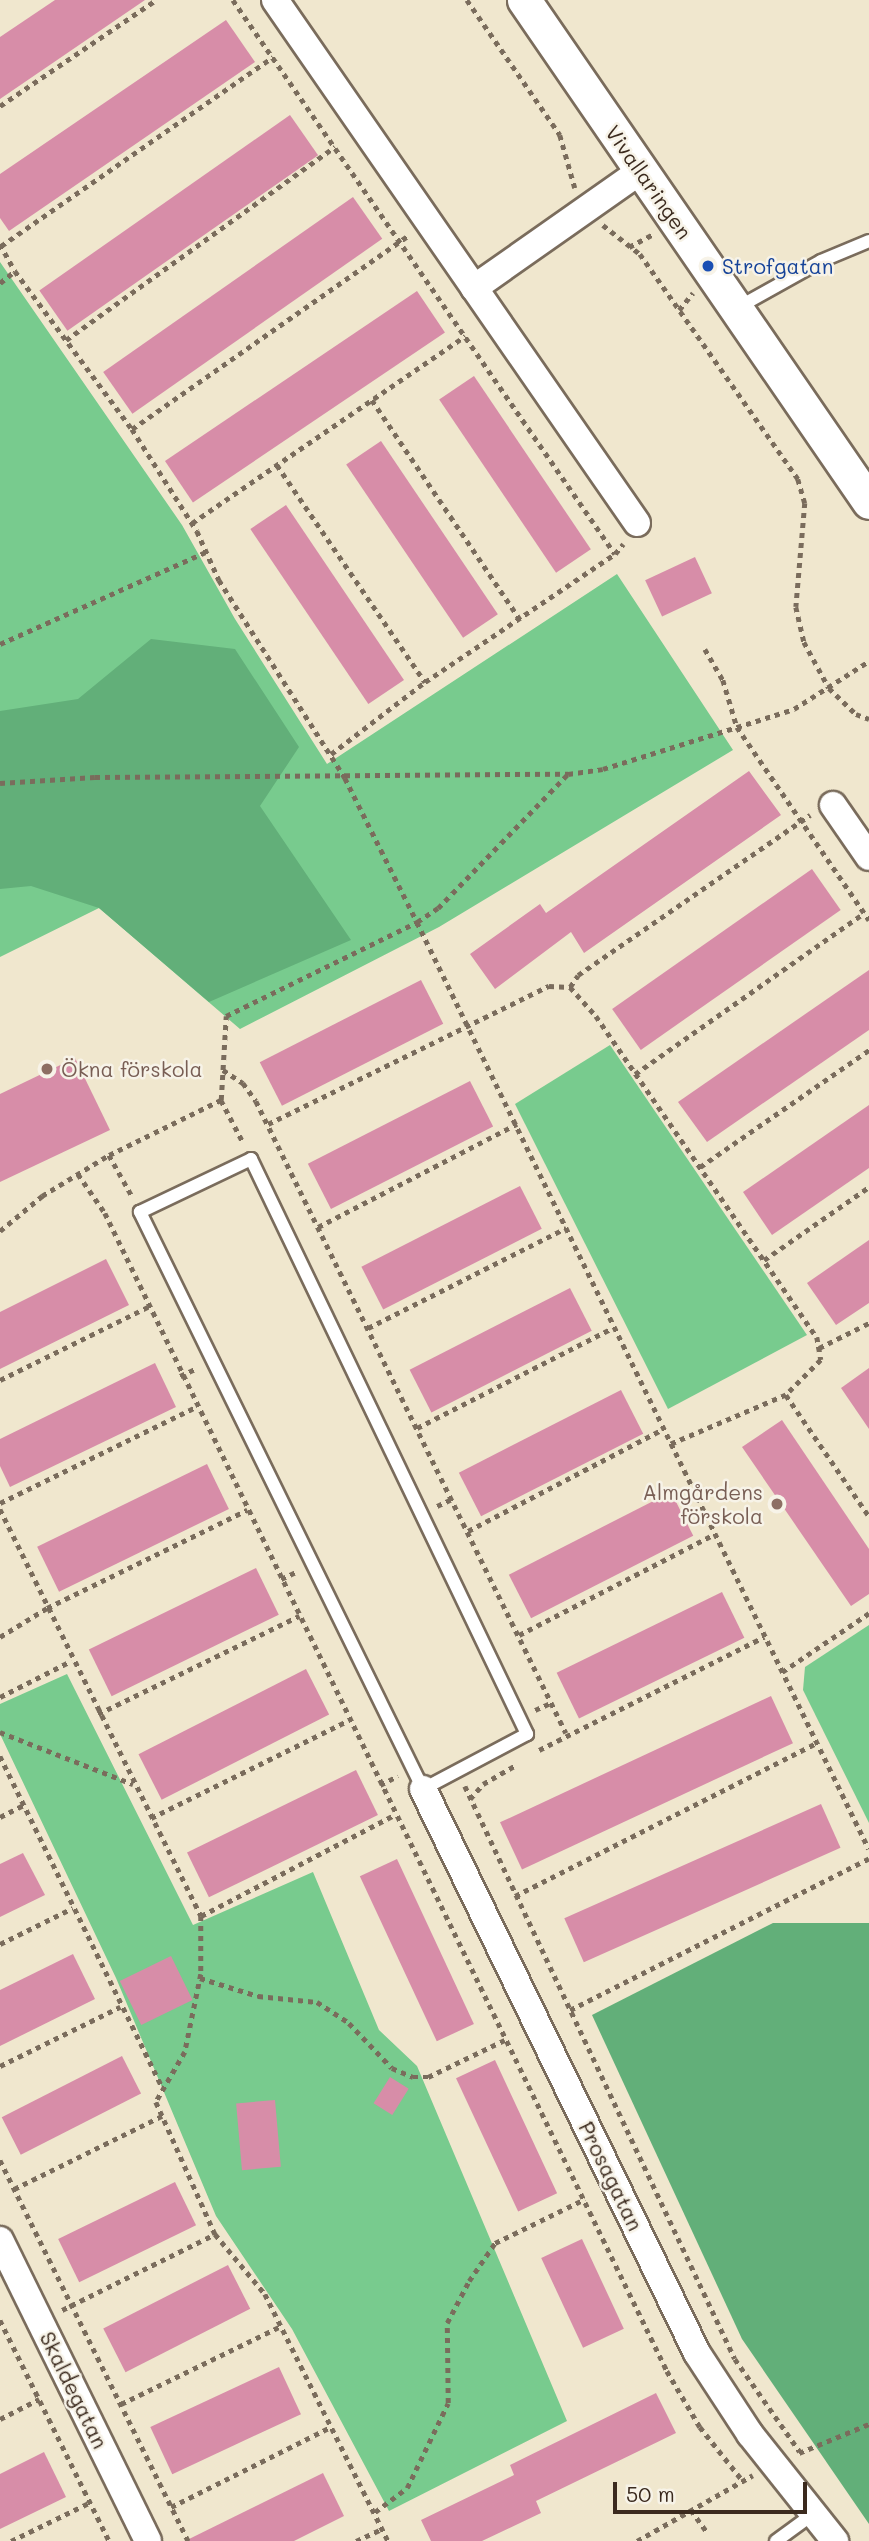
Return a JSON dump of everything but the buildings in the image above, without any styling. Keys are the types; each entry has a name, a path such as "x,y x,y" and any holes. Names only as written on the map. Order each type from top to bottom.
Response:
{"street":[{"path":"275,0 637,523"},
{"name":"Vivallaringen","path":"531,2 642,170 869,502"},
{"path":"474,288 642,170"},
{"path":"833,805 869,857"},
{"name":"Prosagatan","path":"423,1789 697,2353 750,2434 835,2541"},
{"name":"Skaldegatan","path":"0,2240 148,2541"}],"lane":[{"path":"737,308 821,261 869,242"},
{"path":"251,1159 527,1734 423,1789 140,1212 251,1159"},
{"path":"776,2541 813,2514"}],"path":[{"path":"0,106 156,0"},
{"path":"233,0 615,555"},
{"path":"467,0 559,135 571,183 580,195"},
{"path":"272,57 1,245 15,271 132,429 192,523 206,552 345,778 517,1124 661,1430 869,1849"},
{"path":"66,340 335,148"},
{"path":"597,217 610,234 640,254 798,479 805,503 796,607 804,642 829,688 856,714 869,719"},
{"path":"629,247 665,228"},
{"path":"132,429 400,242"},
{"path":"0,283 15,271"},
{"path":"192,523 465,336"},
{"path":"372,400 521,621"},
{"path":"277,465 425,682"},
{"path":"331,754 425,682 521,621 615,555 637,523"},
{"path":"0,644 206,552"},
{"path":"705,649 723,680 737,727 869,920"},
{"path":"0,783 95,777 345,778 568,774 603,769 794,709 869,661"},
{"path":"251,1159 222,1100 226,1016 417,922 438,908 568,774"},
{"path":"570,986 578,975 800,819 833,805"},
{"path":"635,1074 864,913"},
{"path":"268,1124 549,986 570,986"},
{"path":"570,986 635,1074 817,1337 821,1360 786,1395 669,1445"},
{"path":"700,1168 869,1050"},
{"path":"223,1070 243,1083 268,1124 566,1733"},
{"path":"0,1231 78,1174 109,1155 222,1100"},
{"path":"318,1227 517,1124"},
{"path":"109,1155 140,1212"},
{"path":"78,1174 105,1213 394,1815 683,2400 743,2481"},
{"path":"764,1260 869,1187"},
{"path":"368,1328 566,1228"},
{"path":"0,1380 148,1307"},
{"path":"819,1348 869,1323"},
{"path":"417,1427 612,1328"},
{"path":"786,1395 869,1516"},
{"path":"0,1503 196,1407"},
{"path":"468,1531 661,1430"},
{"path":"0,1509 71,1661 201,1916 200,1978 185,2052 156,2102 215,2234 256,2279 388,2541"},
{"path":"0,1637 47,1608 247,1510"},
{"path":"519,1635 713,1535"},
{"path":"782,1672 869,1613"},
{"path":"98,1714 299,1616"},
{"path":"531,1755 566,1733 764,1637"},
{"path":"0,1697 71,1661"},
{"path":"151,1818 349,1720"},
{"path":"0,1732 134,1784"},
{"path":"515,1896 817,1743"},
{"path":"0,1756 120,2007 164,2089"},
{"path":"470,1799 483,1784 519,1762"},
{"path":"457,1770 735,2359 800,2452"},
{"path":"0,1817 24,1805"},
{"path":"201,1916 394,1815"},
{"path":"570,2010 869,1858"},
{"path":"0,1944 73,1908"},
{"path":"200,1978 258,1996 317,2002 349,2023 392,2068 413,2077 428,2077 505,2040"},
{"path":"0,2066 120,2007"},
{"path":"14,2189 162,2116"},
{"path":"0,2160 188,2541"},
{"path":"375,2512 407,2488 448,2403 447,2323 475,2272 495,2243 585,2199"},
{"path":"72,2305 215,2234"},
{"path":"0,2320 109,2541"},
{"path":"121,2404 281,2326"},
{"path":"0,2419 38,2399"},
{"path":"171,2507 331,2427"},
{"path":"11,2541 89,2503"},
{"path":"691,2510 707,2532"},
{"path":"356,2541 382,2529"}],"green space":[{"path":"0,262 182,525 235,619 327,764 617,574 733,750 439,927 240,1029 99,908 0,957"},
{"path":"151,639 235,649 299,747 260,806 351,940 209,1002 99,908 31,886 0,889 0,711 78,699"},
{"path":"610,1045 807,1335 668,1409 515,1104"},
{"path":"869,1625 869,1823 803,1690 805,1667"},
{"path":"67,1674 193,1925 313,1872 379,2030 417,2066 567,2421 389,2511 292,2329 216,2216 116,1978 0,1734 0,1704"},
{"path":"773,1923 869,1923 869,2524 742,2339 592,2015"}],"place":[{"name":"Strofgatan","path":"708,266"},
{"name":"Ökna förskola","path":"47,1069"},
{"name":"Almgårdens förskola","path":"777,1504"}]}
